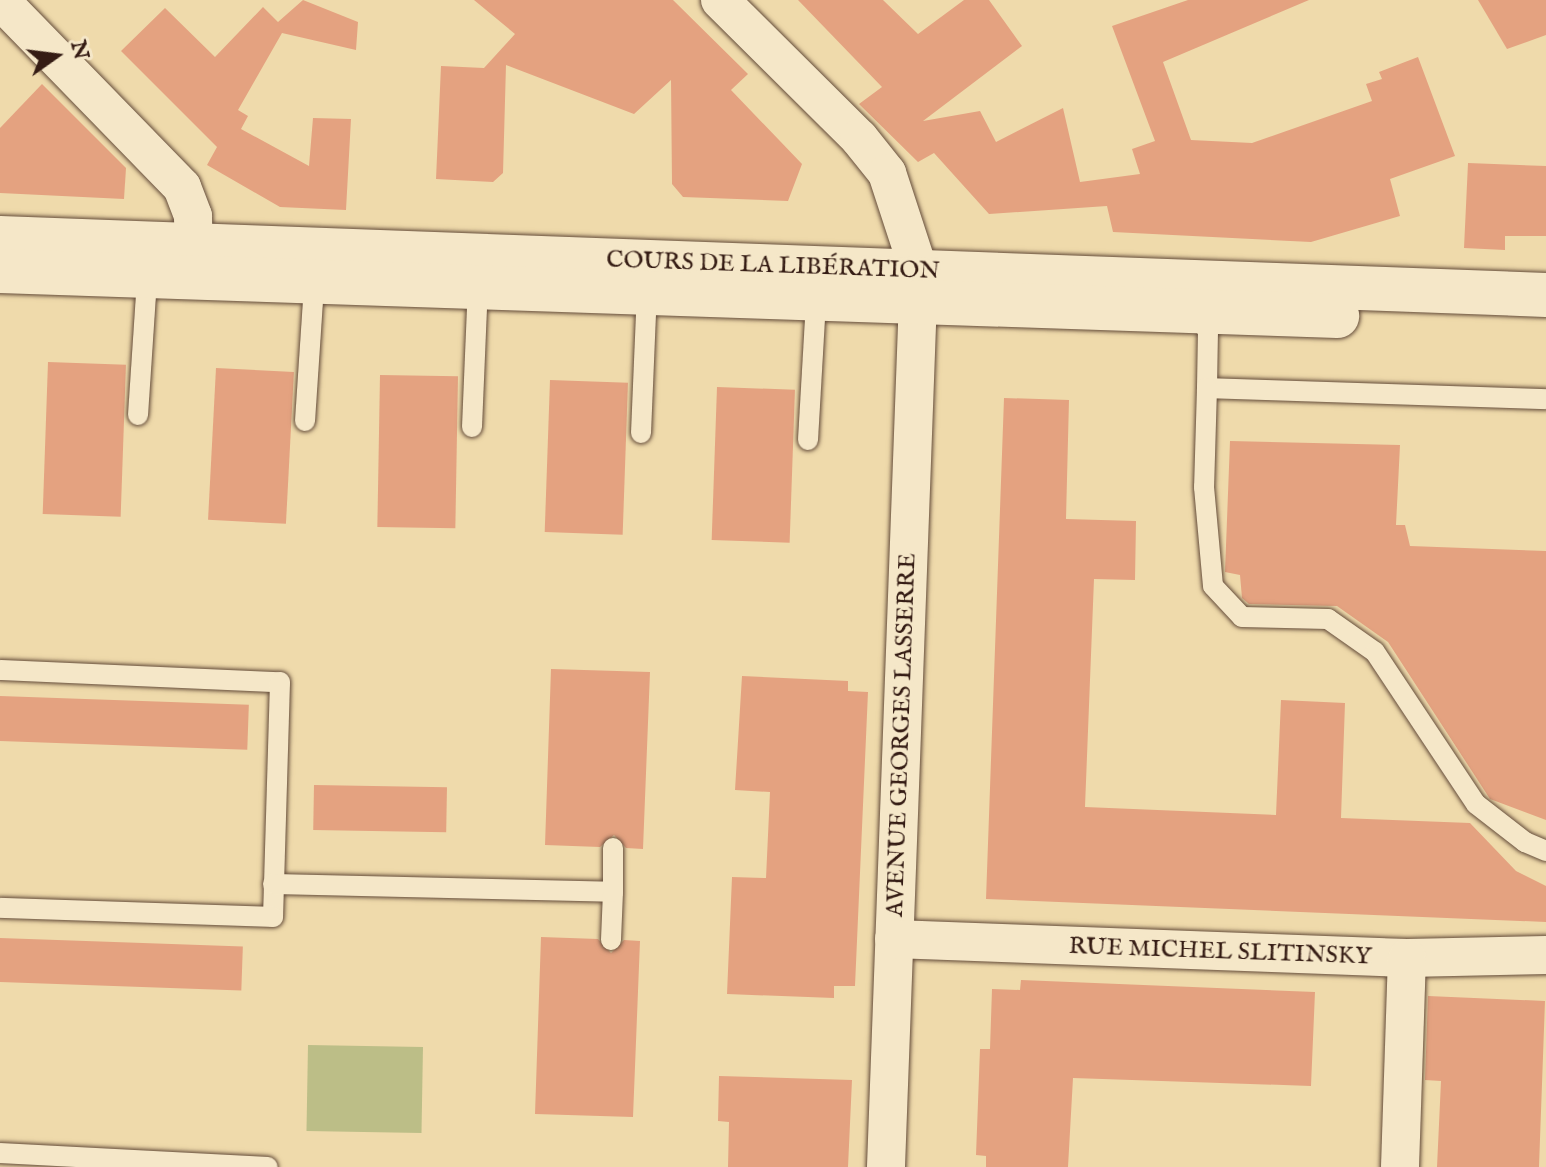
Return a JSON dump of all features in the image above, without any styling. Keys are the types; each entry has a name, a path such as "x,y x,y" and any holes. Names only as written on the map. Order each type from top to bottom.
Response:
{"main road":[{"name":"COURS DE LA LIBÉRATION","path":"0,238 194,262"},
{"name":"COURS DE LA LIBÉRATION","path":"0,271 194,262 918,287 1546,295"},
{"name":"COURS DE LA LIBÉRATION","path":"918,287 1191,312 1546,323"}],"street":[{"path":"0,0 163,163 182,187 193,216 194,262"},
{"path":"720,0 859,138 887,173 918,287"},
{"name":"AVENUE GEORGES LASSERRE","path":"886,1167 918,287"},
{"name":"RUE MICHEL SLITINSKY","path":"894,939 1407,958 1546,955"},
{"path":"1400,1167 1407,958"}],"lane":[{"path":"138,415 146,296"},
{"path":"305,421 313,302"},
{"path":"472,427 477,307"},
{"path":"1191,312 1208,330 1204,487 1213,586 1242,617 1328,619 1375,652 1476,804 1525,842 1546,851"},
{"path":"641,433 646,313"},
{"path":"808,440 815,319"},
{"path":"1207,388 1546,399"},
{"path":"0,670 280,682 273,917 0,908"},
{"path":"611,940 613,848"},
{"path":"273,884 613,892"},
{"path":"0,1153 268,1167"}],"green space":[{"path":"308,1045 423,1047 421,1133 306,1131"}],"building":[{"path":"303,0 358,22 356,50 282,33 238,110 248,116 241,129 309,166 313,118 351,119 346,210 280,207 207,165 217,147 121,51 165,8 215,57 263,7 278,22"},
{"path":"474,0 673,0 748,74 731,90 802,164 788,201 683,197 672,184 671,80 634,114 506,65 503,173 493,182 436,179 441,66 484,68 515,34"},
{"path":"798,0 883,0 918,34 964,0 989,0 1022,46 923,121 980,111 996,142 1063,108 1080,182 1140,174 1132,149 1155,141 1112,26 1188,0 1309,0 1163,62 1191,140 1252,143 1372,101 1366,84 1382,79 1379,72 1418,57 1455,156 1390,179 1400,216 1311,242 1113,232 1107,206 989,214 934,153 918,162 859,104 882,87"},
{"path":"1478,0 1546,0 1546,35 1507,49"},
{"path":"42,84 126,168 124,199 0,193 0,128"},
{"path":"1468,163 1546,166 1546,236 1505,236 1505,250 1464,248"},
{"path":"48,362 126,365 121,517 43,514"},
{"path":"216,368 294,372 286,524 208,520"},
{"path":"380,375 458,376 455,528 377,527"},
{"path":"550,380 628,383 623,535 545,532"},
{"path":"717,387 795,390 790,543 712,540"},
{"path":"1004,398 1069,400 1066,519 1136,521 1135,580 1094,579 1085,807 1276,815 1281,700 1345,703 1341,818 1470,823 1516,871 1546,886 1546,922 986,899"},
{"path":"1230,441 1400,445 1396,525 1405,525 1410,546 1546,551 1546,820 1490,799 1388,642 1337,606 1249,604 1242,598 1240,575 1225,572"},
{"path":"551,669 650,672 643,849 626,848 614,835 600,847 545,845"},
{"path":"742,676 848,681 848,691 868,692 855,986 834,986 834,998 727,994 732,877 766,878 770,792 735,790"},
{"path":"0,696 249,705 247,750 0,741"},
{"path":"314,785 447,787 446,832 313,830"},
{"path":"541,937 598,939 611,953 624,940 640,941 633,1117 535,1114"},
{"path":"0,938 243,946 241,990 0,982"},
{"path":"1021,980 1315,992 1311,1086 1073,1078 1068,1167 986,1167 986,1156 976,1155 980,1049 990,1049 992,989 1020,990"},
{"path":"1428,996 1545,1001 1539,1167 1437,1167 1441,1081 1425,1080"},
{"path":"719,1076 852,1080 848,1167 728,1167 729,1122 718,1121"}]}
